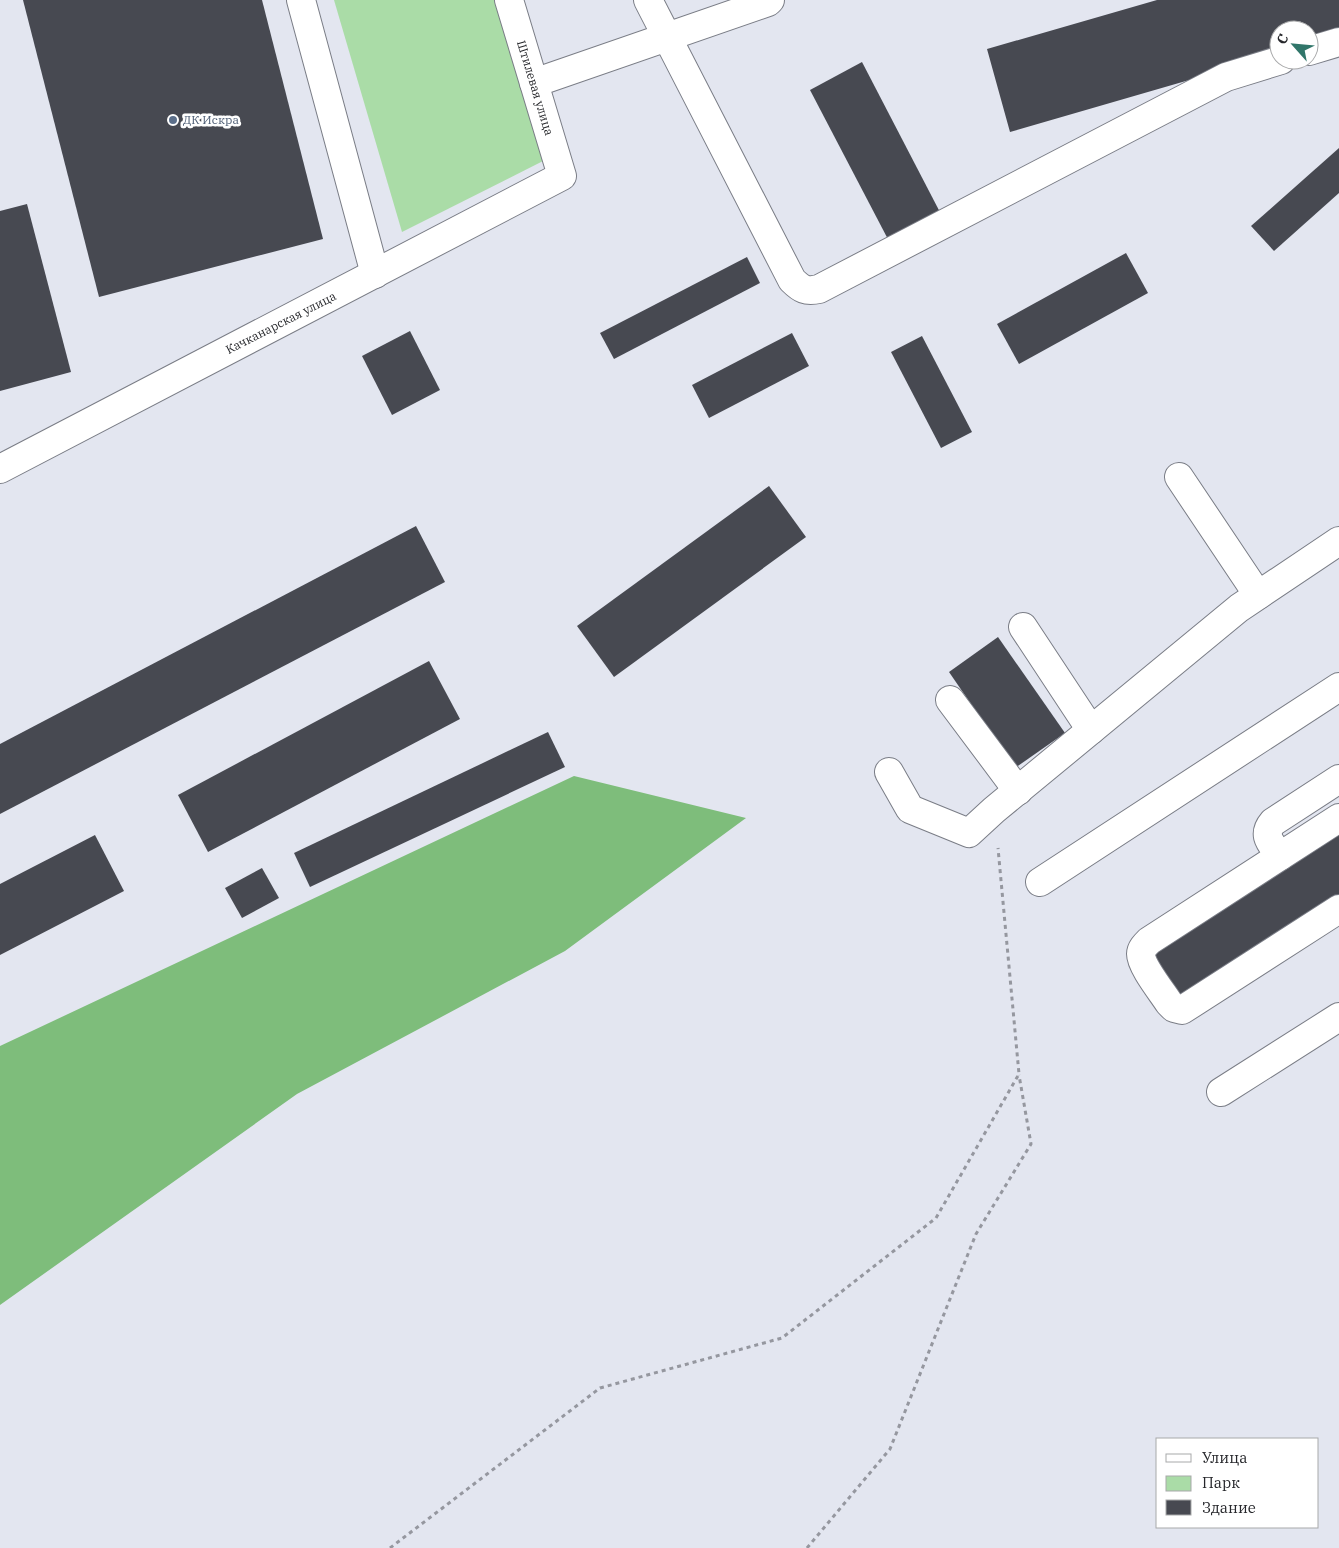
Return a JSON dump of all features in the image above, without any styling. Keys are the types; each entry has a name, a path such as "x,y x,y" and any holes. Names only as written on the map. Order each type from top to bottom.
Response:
{"street":[{"path":"301,0 375,274"},
{"name":"Штилевая улица","path":"509,0 562,176"},
{"path":"648,0 792,280 800,288 808,291 819,289 1226,77 1269,64"},
{"path":"534,84 770,0"},
{"path":"1319,49 1339,42"},
{"name":"Качканарская улица","path":"0,469 562,176"},
{"path":"1179,476 1258,595"},
{"path":"889,772 910,809 970,833 994,810 1239,608 1339,541"},
{"path":"1023,627 1091,730"},
{"path":"1040,882 1339,687"},
{"path":"950,700 1018,791"},
{"path":"1280,856 1268,838 1268,828 1273,822 1339,779"},
{"path":"1339,818 1149,941 1142,948 1141,956 1144,964 1169,1003 1174,1008 1182,1010 1339,909"},
{"path":"1221,1092 1339,1017"}],"path":[{"path":"807,1548 890,1449 976,1234 1031,1144 1019,1074 994,810"},
{"path":"390,1548 600,1388 782,1338 936,1218 1019,1074"}],"green space":[{"path":"334,0 499,0 547,159 402,232"},
{"path":"574,776 746,818 565,951 297,1094 0,1305 0,1046"}],"building":[{"name":"ДК Искра","path":"23,0 262,0 323,239 99,297"},
{"path":"1157,0 1339,0 1339,36 1319,42 1319,20 1269,20 1269,57 1010,132 987,49"},
{"path":"862,62 943,218 891,245 810,90"},
{"path":"1339,148 1339,193 1274,251 1251,226"},
{"path":"27,204 71,372 0,391 0,211"},
{"path":"1126,253 1148,293 1019,364 997,324"},
{"path":"747,257 760,283 614,359 600,333"},
{"path":"410,331 440,390 392,415 362,356"},
{"path":"792,333 809,366 709,418 692,385"},
{"path":"922,336 972,432 941,448 891,352"},
{"path":"769,486 806,537 614,677 577,626"},
{"path":"416,526 445,582 0,814 0,744"},
{"path":"998,637 1065,733 1015,768 949,672"},
{"path":"429,661 460,719 208,852 178,795"},
{"path":"548,732 565,767 310,887 294,853"},
{"path":"1339,827 1339,895 1179,998 1148,950"},
{"path":"95,835 124,891 0,955 0,884"},
{"path":"262,868 279,898 242,918 225,888"}],"place":[{"name":"ДК Искра","path":"173,120"}]}
